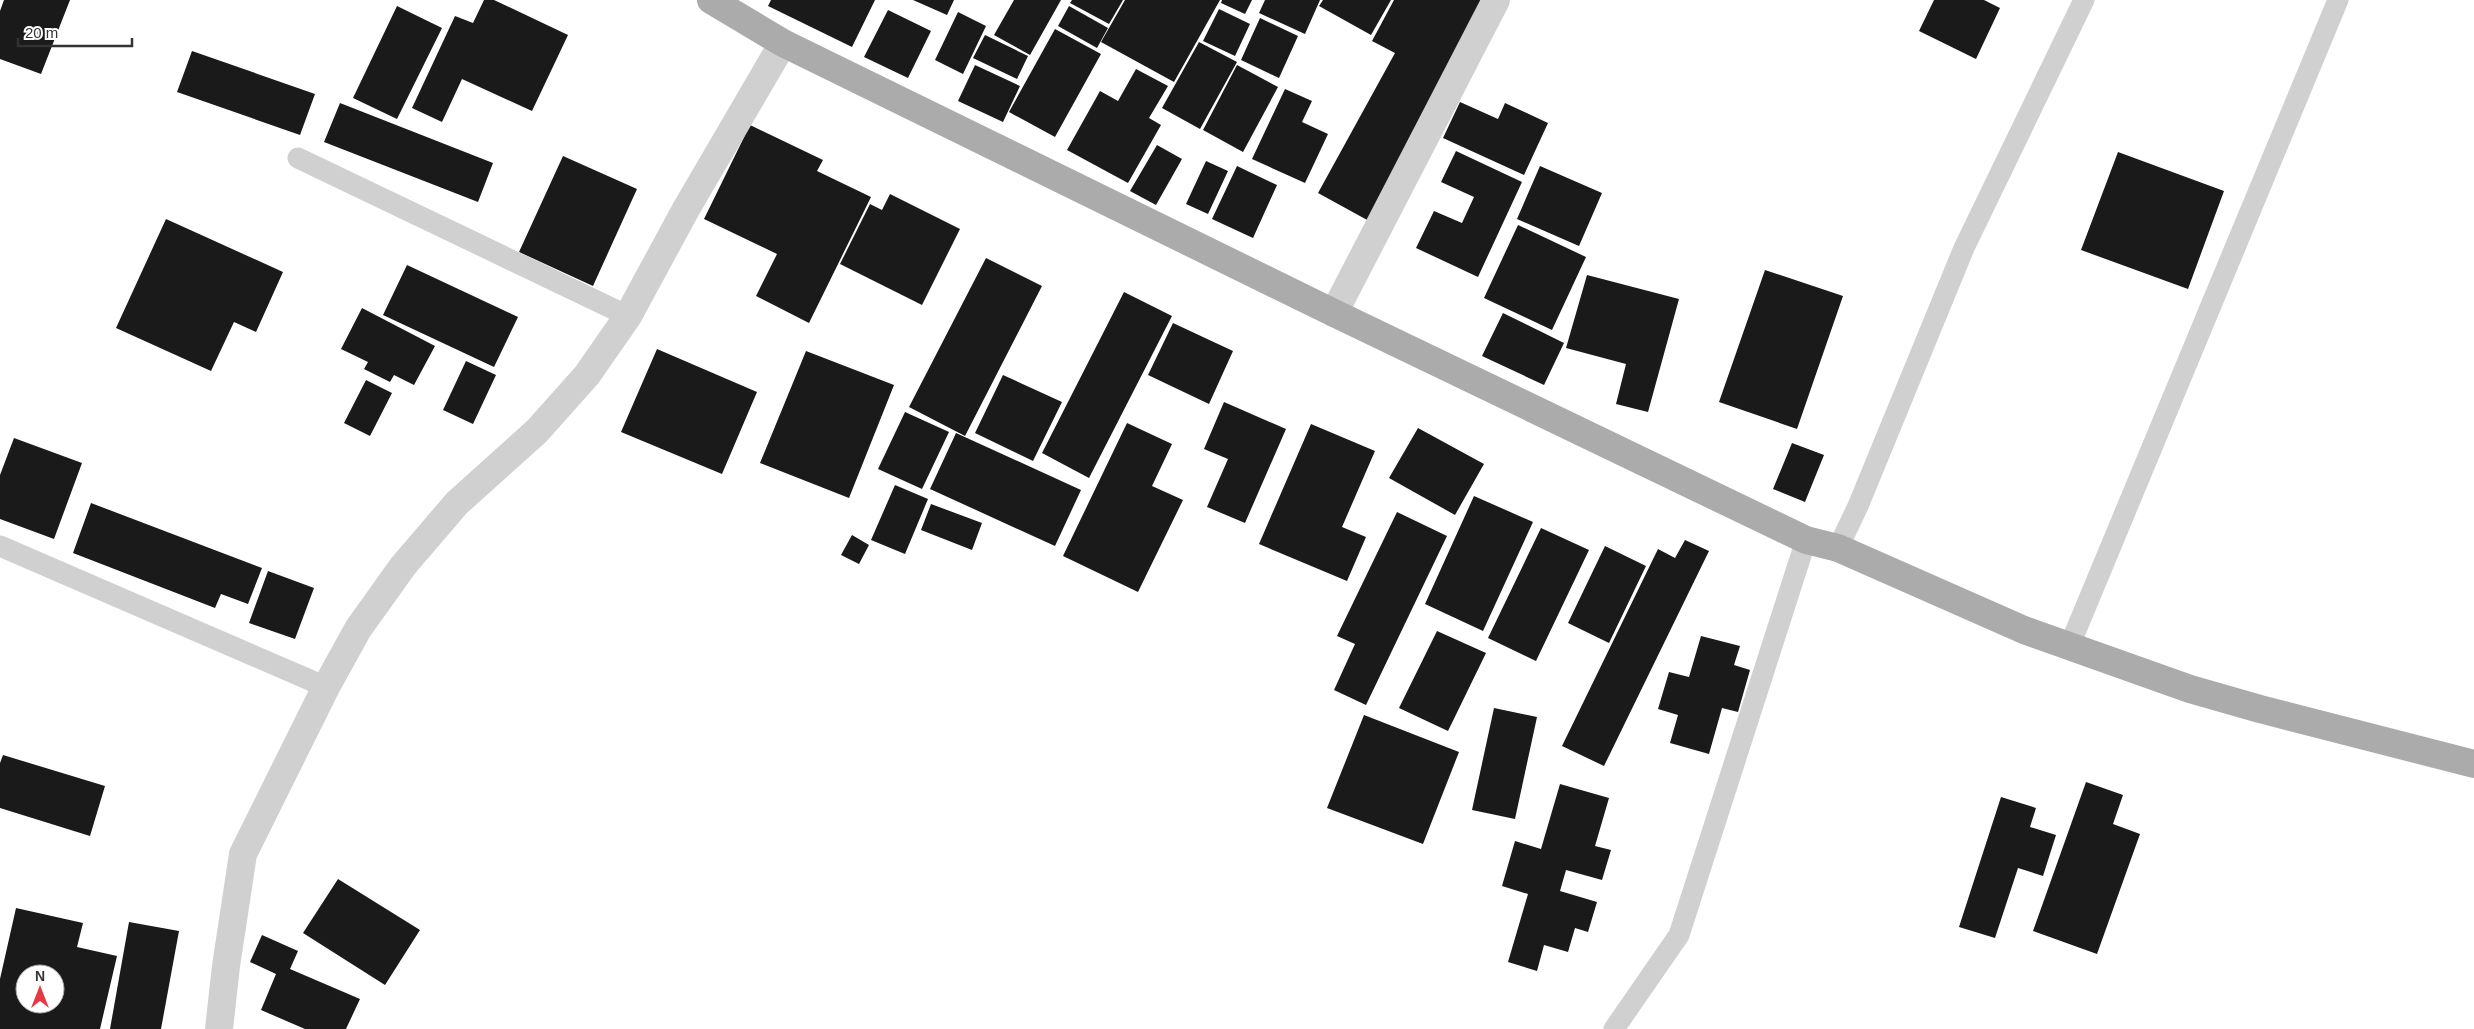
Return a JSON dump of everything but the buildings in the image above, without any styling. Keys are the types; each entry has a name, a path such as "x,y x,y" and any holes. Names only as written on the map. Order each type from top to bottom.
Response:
{"main road":[{"path":"711,0 783,43 1334,313 1806,540 1838,548 2024,630 2216,697 2474,764"}],"street":[{"path":"1334,313 1496,0"},
{"path":"220,1029 227,956 243,854 326,687 358,629 403,566 457,503 538,431 587,375 628,316 686,209 783,43"}],"lane":[{"path":"1838,548 1858,506 1964,248 2084,0"},
{"path":"2069,647 2338,0"},
{"path":"298,158 628,316"},
{"path":"1614,1029 1679,935 1806,540"},
{"path":"0,546 326,687"}]}
